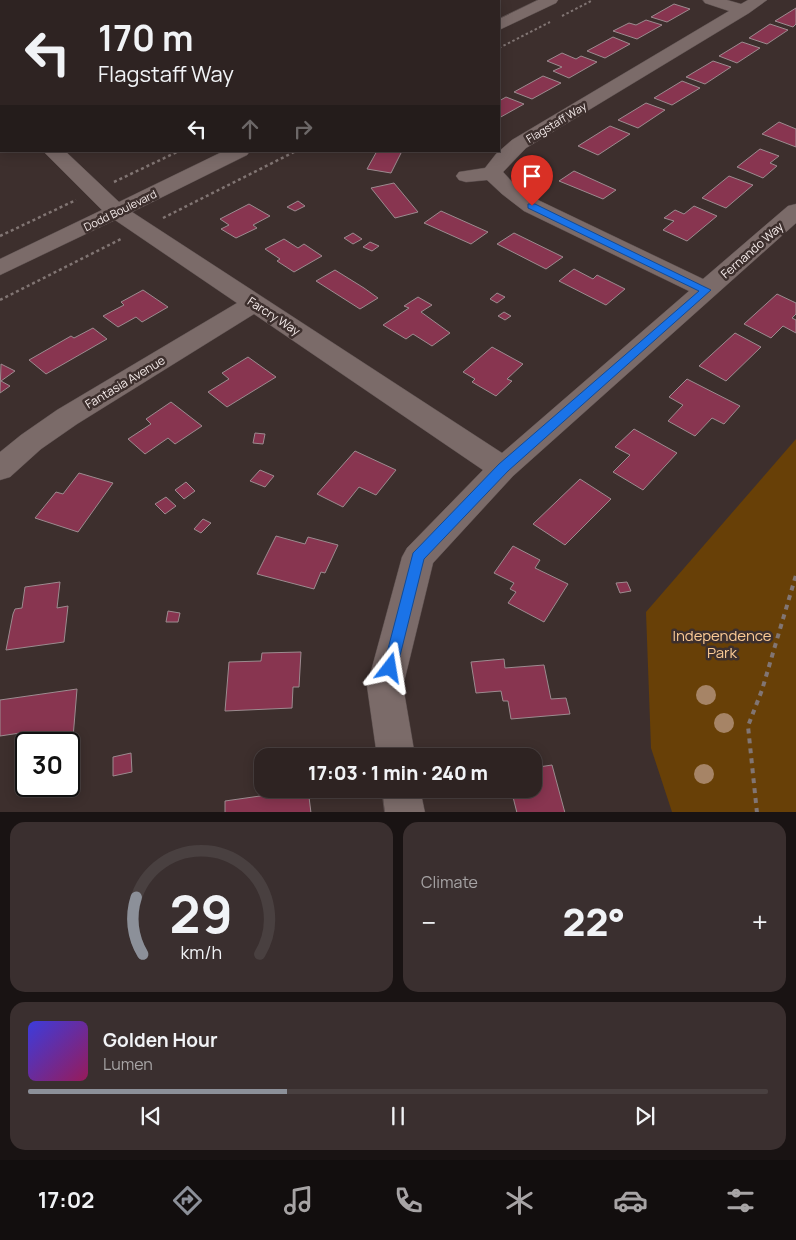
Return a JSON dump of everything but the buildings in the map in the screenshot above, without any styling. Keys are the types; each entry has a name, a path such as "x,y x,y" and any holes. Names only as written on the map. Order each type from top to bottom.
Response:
{"street":[{"path":"500,25 550,0"},
{"path":"711,0 751,5"},
{"name":"Flagstaff Way","path":"492,173 503,158 519,144 751,5"},
{"name":"Farcry Way","path":"55,152 116,211 503,468"},
{"name":"Dodd Boulevard","path":"0,268 238,152"},
{"path":"466,176 492,173 509,190 532,206 706,290"},
{"name":"Fernando Way","path":"395,748 385,686 418,557 503,468 796,211"},
{"name":"Fantasia Avenue","path":"0,469 32,442 67,417 255,303"},
{"path":"403,798 405,812"}],"path":[{"path":"559,18 593,0"},
{"path":"500,47 550,22"},
{"path":"757,812 748,726 762,690 796,575"}],"green space":[{"name":"Independence Park","path":"796,439 796,812 672,812 651,748 646,612"}],"route":[{"path":"390,668 418,557 503,468 706,290 532,206"}]}
